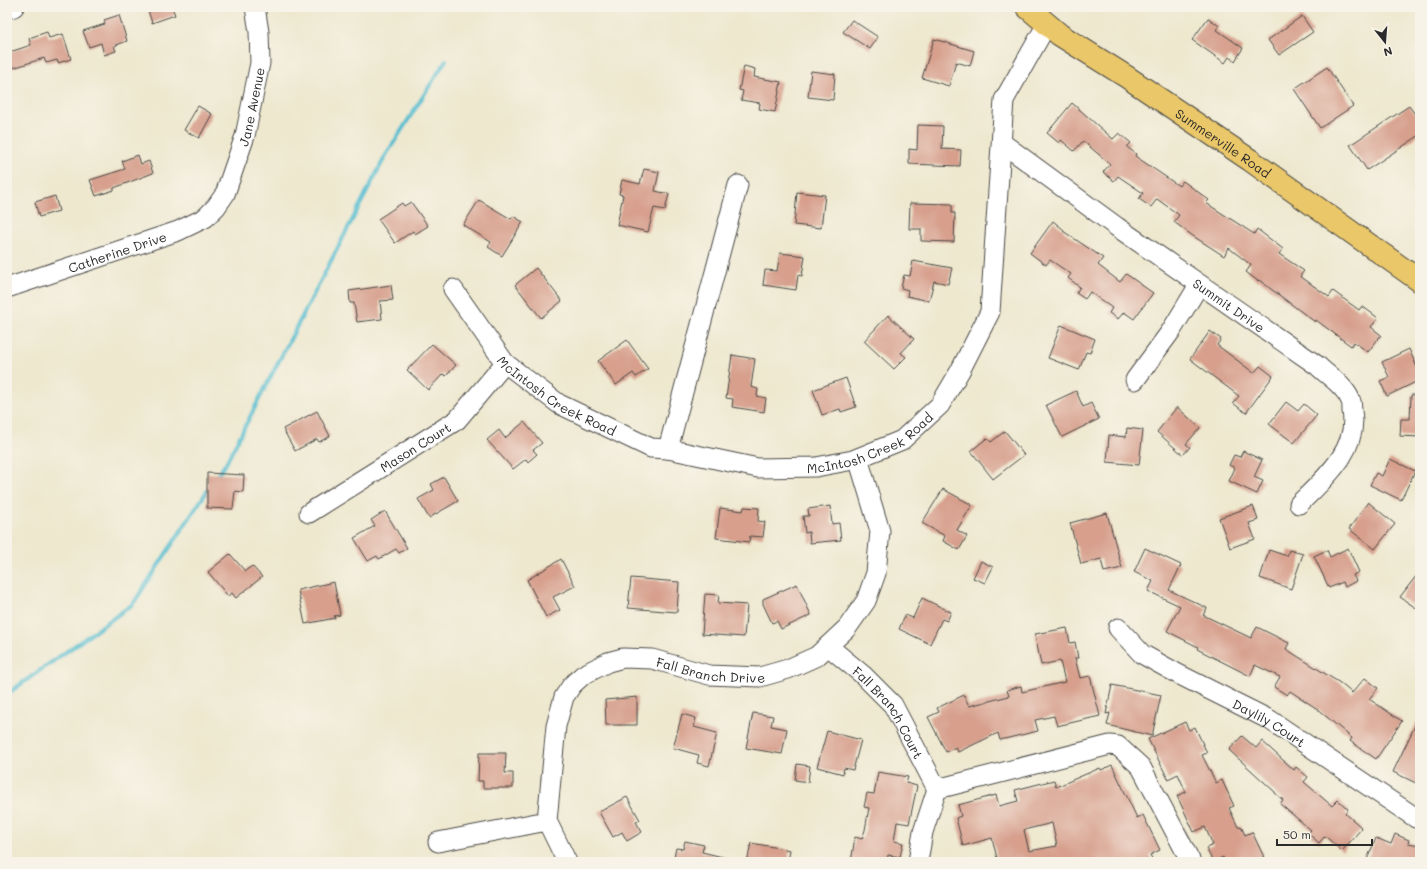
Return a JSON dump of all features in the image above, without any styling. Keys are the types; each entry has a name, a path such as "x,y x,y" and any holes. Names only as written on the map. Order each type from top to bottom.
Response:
{"main road":[{"name":"Summerville Road","path":"1027,7 1073,43 1127,77 1250,160 1420,280"}],"street":[{"path":"7,9 14,7"},
{"name":"Jane Avenue","path":"220,201 225,194 245,136 260,63 259,32 255,7"},
{"name":"McIntosh Creek Road","path":"453,289 505,363 558,404 651,448 668,449 758,468 816,467 858,458 902,440 940,405 960,371 990,312 1004,100 1047,24"},
{"name":"Summit Drive","path":"1002,144 1199,285 1318,366 1341,386 1350,399 1353,415 1353,431 1348,446 1331,471 1300,504"},
{"path":"668,449 738,184"},
{"name":"Catherine Drive","path":"7,288 178,231 205,218 220,201"},
{"path":"1135,380 1171,331 1199,285"},
{"name":"Mason Court","path":"309,513 457,420 505,363"},
{"name":"Fall Branch Drive","path":"547,821 556,726 564,697 572,685 583,675 608,662 623,658 638,657 652,659 710,675 760,677 788,669 818,656 847,628 866,602 876,573 880,531 858,458"},
{"name":"Daylily Court","path":"1118,628 1142,654 1178,674 1270,720 1375,792 1416,818 1420,819"},
{"name":"Fall Branch Court","path":"828,646 863,675 893,705 937,789"},
{"path":"918,862 923,832 937,789 1110,745 1118,746 1140,767 1191,862"},
{"path":"438,842 547,821 567,862"}],"building":[{"path":"147,7 172,7 175,15 152,23"},
{"path":"119,15 127,41 114,46 116,51 104,55 101,43 89,47 83,31 105,24 104,20"},
{"path":"1302,16 1313,32 1279,55 1268,40"},
{"path":"1208,18 1219,26 1217,30 1243,48 1235,61 1229,57 1225,63 1192,40"},
{"path":"852,20 878,37 870,49 843,32"},
{"path":"47,32 49,38 63,34 71,59 58,63 57,60 46,63 44,58 7,70 7,53 31,45 29,38"},
{"path":"934,39 974,51 970,66 956,62 949,86 922,78"},
{"path":"744,66 755,69 754,77 781,82 775,112 759,109 760,103 741,100 743,91 739,90"},
{"path":"1327,67 1353,106 1320,128 1294,89"},
{"path":"811,71 835,74 833,100 808,97"},
{"path":"1072,103 1113,139 1119,133 1131,143 1127,147 1136,154 1135,156 1179,186 1183,181 1209,200 1206,203 1254,234 1257,229 1283,249 1279,254 1304,271 1300,276 1329,297 1333,291 1359,310 1362,306 1378,318 1371,327 1381,335 1368,352 1354,342 1351,346 1316,320 1315,322 1259,280 1258,281 1246,272 1251,265 1229,248 1224,256 1193,236 1174,222 1179,215 1157,199 1151,207 1139,199 1143,193 1118,176 1114,181 1103,172 1110,164 1083,141 1074,151 1061,140 1059,143 1047,133"},
{"path":"198,106 212,114 199,138 184,130"},
{"path":"1409,106 1420,121 1420,135 1367,170 1350,145"},
{"path":"918,125 943,126 942,149 961,150 960,166 909,164 909,149 917,150"},
{"path":"138,155 141,164 149,161 153,173 96,196 90,180 125,169 122,161"},
{"path":"644,169 659,172 655,191 669,194 665,210 654,208 648,232 617,225 623,195 619,194 622,180 640,184"},
{"path":"797,192 825,195 821,228 794,225"},
{"path":"55,196 59,211 39,217 35,202"},
{"path":"479,200 511,219 513,216 523,222 502,256 488,247 491,242 463,225"},
{"path":"411,202 428,226 415,234 413,231 395,243 378,219 402,203 404,206"},
{"path":"910,203 952,204 952,213 955,213 954,242 921,241 921,229 909,229"},
{"path":"1053,221 1064,230 1063,231 1103,258 1098,265 1120,282 1126,274 1153,293 1134,319 1124,312 1118,319 1109,313 1112,308 1090,292 1085,299 1076,293 1080,287 1068,278 1071,274 1050,260 1046,265 1030,253"},
{"path":"780,253 805,256 802,276 798,275 796,290 763,285 765,270 777,271"},
{"path":"913,261 952,268 948,284 934,281 929,301 907,296 908,290 901,288 904,275 910,276"},
{"path":"536,268 562,301 541,318 515,285"},
{"path":"391,285 393,300 380,301 382,319 357,322 354,303 350,303 349,291"},
{"path":"888,315 914,339 901,353 906,357 894,369 864,341"},
{"path":"1061,325 1095,339 1090,353 1086,352 1079,370 1048,358"},
{"path":"1210,331 1221,339 1217,345 1254,373 1260,366 1273,376 1246,413 1233,403 1239,396 1190,359"},
{"path":"627,340 648,369 636,377 633,373 616,385 598,361"},
{"path":"432,344 456,365 446,376 443,374 428,390 407,370"},
{"path":"1409,349 1420,374 1420,380 1387,396 1380,381 1389,377 1382,362"},
{"path":"732,355 755,359 751,387 758,389 757,396 766,398 764,412 732,407 733,399 726,398"},
{"path":"846,378 856,407 841,412 840,409 822,415 813,390"},
{"path":"1076,391 1083,407 1091,403 1099,419 1062,437 1046,405"},
{"path":"1411,395 1420,395 1420,437 1400,436 1401,419 1410,419"},
{"path":"1286,402 1298,411 1304,404 1317,415 1294,443 1269,424"},
{"path":"1177,407 1200,428 1186,444 1190,447 1183,455 1157,432"},
{"path":"317,411 330,436 319,442 317,439 295,451 283,429"},
{"path":"524,422 542,443 533,450 537,454 528,462 526,459 513,469 487,440 499,430 505,438"},
{"path":"1127,428 1143,430 1139,465 1107,462 1109,435 1126,437"},
{"path":"1005,431 1024,455 993,479 971,451 987,438 991,442"},
{"path":"1243,451 1262,460 1254,477 1263,481 1257,494 1229,481 1235,468 1229,465 1234,455 1240,457"},
{"path":"1390,459 1415,471 1401,500 1370,485 1376,473 1382,476"},
{"path":"207,473 244,475 243,492 235,491 233,509 207,508"},
{"path":"444,477 458,501 429,518 418,499 434,490 431,484"},
{"path":"943,489 972,505 957,530 967,536 959,550 943,541 945,536 922,523"},
{"path":"1368,502 1395,524 1375,549 1349,529"},
{"path":"830,506 832,524 839,523 841,540 810,543 809,532 805,533 803,516 809,516 808,509"},
{"path":"1253,506 1258,520 1249,523 1255,539 1230,548 1219,518"},
{"path":"744,507 759,508 758,521 765,522 763,537 750,536 749,542 716,538 720,508 743,511"},
{"path":"385,511 407,548 399,553 396,549 379,559 377,556 368,561 354,538 375,526 371,520"},
{"path":"1107,513 1122,568 1104,572 1101,559 1081,564 1070,523"},
{"path":"1145,548 1181,565 1169,590 1207,608 1203,615 1251,638 1257,627 1289,643 1286,649 1340,683 1352,693 1365,678 1378,688 1369,699 1402,721 1376,759 1350,741 1352,738 1316,708 1290,691 1287,695 1274,687 1280,677 1255,665 1250,676 1197,649 1198,647 1167,631 1180,606 1148,591 1153,581 1134,572"},
{"path":"1348,548 1359,572 1353,575 1356,581 1345,587 1343,582 1329,588 1314,556 1327,550 1330,557"},
{"path":"1269,550 1287,556 1289,550 1303,554 1291,589 1260,578"},
{"path":"230,554 245,571 252,566 262,577 236,598 232,593 228,596 208,572"},
{"path":"561,559 575,586 553,597 560,610 546,617 527,580"},
{"path":"981,561 993,567 985,583 973,578"},
{"path":"1420,571 1420,603 1416,608 1400,597"},
{"path":"631,578 679,582 677,612 628,608"},
{"path":"334,582 340,615 334,616 335,618 305,624 298,590"},
{"path":"797,584 811,615 781,629 777,621 772,623 763,604 763,599"},
{"path":"705,594 719,595 718,603 747,605 744,637 702,634"},
{"path":"922,598 951,612 947,621 942,619 930,644 899,629 905,615 913,618"},
{"path":"1067,628 1070,643 1075,642 1078,658 1075,658 1080,678 1090,676 1100,716 1057,726 1054,716 1035,720 1038,731 1000,740 998,733 958,752 956,747 946,752 928,717 939,712 937,708 964,695 969,706 1009,696 1007,690 1021,686 1022,692 1065,682 1060,661 1041,665 1035,634"},
{"path":"1112,685 1161,695 1152,736 1107,725 1110,713 1106,714"},
{"path":"637,697 637,725 606,725 605,700"},
{"path":"753,713 773,716 771,726 787,729 782,754 746,748"},
{"path":"682,714 696,718 694,727 717,733 709,766 697,763 699,755 673,748"},
{"path":"1420,715 1420,785 1393,772"},
{"path":"1185,722 1189,730 1195,727 1207,753 1202,755 1216,783 1222,780 1234,806 1229,808 1238,827 1241,826 1245,835 1252,832 1264,857 1253,862 1225,862 1223,857 1213,862 1206,848 1213,845 1205,827 1194,832 1177,796 1186,792 1178,774 1168,779 1148,739"},
{"path":"827,731 861,740 853,770 844,768 843,774 817,767"},
{"path":"1242,736 1256,748 1262,741 1294,770 1296,767 1308,777 1304,782 1332,806 1338,800 1348,809 1345,813 1362,828 1342,851 1325,836 1319,843 1308,833 1311,830 1280,804 1283,800 1229,750"},
{"path":"479,753 506,753 505,773 513,773 513,788 483,788 483,781 478,781"},
{"path":"797,764 810,766 808,782 795,780"},
{"path":"1112,765 1137,818 1143,815 1160,850 1150,855 1154,862 998,862 992,838 963,846 956,818 961,816 958,805 996,795 999,806 1018,801 1015,790 1054,780 1056,787 1100,768 1101,770","holes":["1052,823 1057,846 1029,851 1024,830"]},
{"path":"878,772 908,777 906,783 917,786 909,824 897,822 894,841 903,843 900,857 888,855 887,862 851,862 855,837 862,839 865,830 869,808 864,807 867,793 874,794"},
{"path":"627,797 640,820 636,822 642,832 627,841 622,832 613,837 599,812"},
{"path":"1395,834 1409,840 1408,843 1420,845 1420,862 1366,862 1376,838 1391,844"},
{"path":"685,841 704,845 702,852 727,858 727,862 673,862 676,848 683,849"},
{"path":"751,843 790,850 788,862 747,862"}],"waterway":[{"path":"216,478 227,461 386,155 446,60"},
{"path":"7,694 133,604 209,488"}]}
